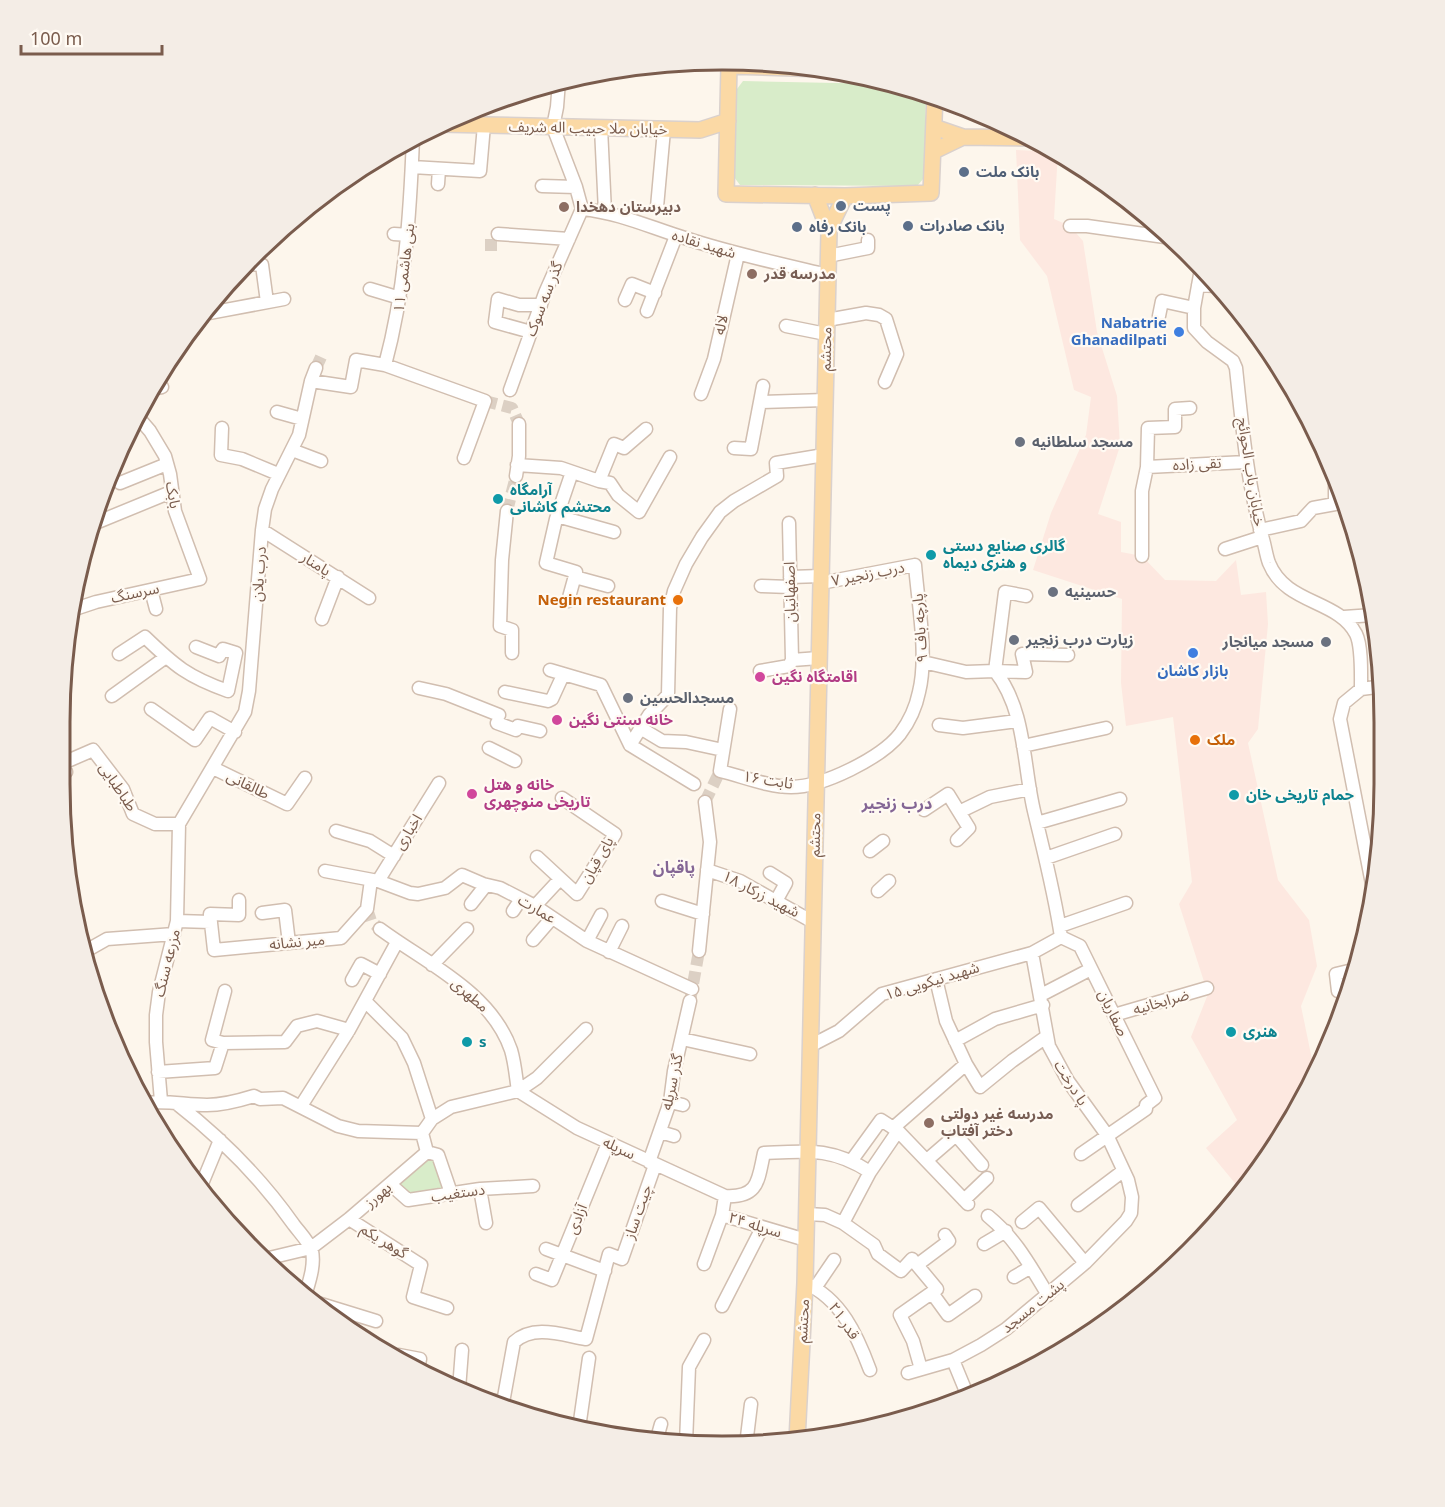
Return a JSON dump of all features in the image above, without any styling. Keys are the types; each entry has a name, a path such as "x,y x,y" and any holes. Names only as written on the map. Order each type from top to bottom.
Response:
{"main road":[{"path":"729,70 726,194 845,196 931,193 935,106"},
{"name":"خیابان ملا حبیب اله شریف","path":"463,125 700,130 728,121"},
{"path":"934,127 963,137 1010,138"},
{"name":"خیابان ملا حبیب اله شریف","path":"700,130 727,140"},
{"path":"934,151 963,137"},
{"name":"محتشم","path":"815,195 829,229"},
{"name":"محتشم","path":"798,1432 810,1285 806,1240 829,229 845,196"}],"street":[{"path":"558,92 553,127 582,209"},
{"path":"412,167 480,171 484,125"},
{"path":"601,128 605,212"},
{"path":"657,207 664,130"},
{"name":"بنی هاشمی ۱۱","path":"385,365 396,325 409,235 413,150"},
{"path":"438,184 439,169"},
{"path":"542,186 576,187"},
{"name":"شهید نقاده","path":"582,209 605,212 738,254 828,275"},
{"name":"گذر سه سوک","path":"510,390 541,305 582,209"},
{"path":"1070,226 1087,226 1156,236"},
{"path":"394,234 409,235"},
{"path":"498,234 569,239"},
{"path":"648,311 676,236"},
{"path":"828,256 868,248 868,240"},
{"name":"لاله","path":"701,394 714,359 738,254"},
{"path":"258,265 262,265 267,302"},
{"name":"خیابان باب الحوائج","path":"1199,278 1194,308 1194,328 1207,342 1233,361 1236,368 1246,462 1269,564 1287,588 1344,617"},
{"path":"625,300 632,284 655,293"},
{"path":"1198,285 1206,285"},
{"path":"370,289 400,298"},
{"path":"217,312 284,299"},
{"path":"531,332 495,322 498,299 519,305 541,305"},
{"path":"1160,316 1162,301 1194,308"},
{"path":"786,326 826,327 866,313 879,315 886,319 897,354 885,382"},
{"path":"311,381 351,387 356,360 385,365 485,401 464,458"},
{"name":"درب یلان","path":"179,824 243,718 248,702 265,509 278,474 292,450 316,368"},
{"path":"734,448 751,449 763,386"},
{"path":"761,402 825,400"},
{"path":"1142,556 1142,491 1147,467 1148,428 1175,427 1175,409 1190,408"},
{"path":"278,412 302,420"},
{"name":"بابک","path":"143,424 156,441 167,464 175,511 200,579"},
{"path":"519,424 516,471 561,468 610,483 618,495 639,512 670,457"},
{"path":"222,428 221,455 242,459 278,474"},
{"path":"599,481 614,444 624,448 646,429"},
{"path":"292,450 321,461"},
{"path":"630,745 649,715 668,695 670,608 691,554 711,522 724,508 777,476 776,463 824,455"},
{"name":"تقی زاده","path":"1147,467 1246,462"},
{"path":"120,483 167,464"},
{"path":"568,601 576,572 546,564 557,516 572,472"},
{"path":"103,520 171,492"},
{"path":"1225,549 1301,521 1313,508 1335,504 1335,500"},
{"path":"507,512 502,560 500,626 512,630 512,653"},
{"path":"557,516 614,532"},
{"name":"اصفهانیان","path":"789,523 792,660"},
{"name":"پامنار","path":"262,530 369,598"},
{"name":"درب زنجیر ۷","path":"761,586 915,564"},
{"name":"پارچه باف ۹","path":"816,782 854,768 891,743 900,734 914,708 920,691 923,662 915,564"},
{"path":"322,619 338,577"},
{"path":"575,577 608,586"},
{"name":"سرسنگ","path":"81,608 200,579"},
{"path":"151,590 156,609"},
{"path":"1026,597 1005,592 995,670 1004,681 1013,702 1060,932"},
{"path":"1344,617 1365,616"},
{"path":"1344,617 1357,636 1361,689"},
{"path":"119,654 145,637 180,670 228,691 236,653 223,649 219,656 196,647"},
{"path":"923,662 966,672 995,670 1026,672 1022,654 1068,655"},
{"path":"112,696 166,657"},
{"path":"760,671 789,666 792,660 819,658"},
{"path":"232,669 251,671"},
{"path":"550,670 601,685 630,745 694,784"},
{"path":"505,692 548,701 552,699 563,675"},
{"path":"1369,869 1340,719 1344,703 1361,689 1373,687"},
{"path":"419,688 446,694 516,730 518,726 540,730"},
{"path":"151,709 195,740 210,718 235,732"},
{"path":"642,729 662,741 686,742 723,750 730,709"},
{"path":"939,725 973,728 1017,721"},
{"path":"1023,746 1106,728"},
{"path":"650,757 662,741"},
{"path":"489,748 515,761"},
{"name":"طباطبایی","path":"70,764 93,750 123,789 133,814 156,824 179,824"},
{"name":"ثابت ۱۶","path":"723,750 720,771 791,787 816,782"},
{"name":"طالقانی","path":"213,768 287,804 305,778"},
{"name":"اخباری","path":"375,881 439,783"},
{"path":"959,812 990,797 1030,789"},
{"path":"924,810 948,794 969,828 957,840"},
{"name":"پای قپان","path":"537,857 577,894 615,834 562,798"},
{"path":"1037,823 1120,799"},
{"path":"699,951 710,842 705,802"},
{"name":"مزرعه سنگ","path":"161,1101 156,1042 157,1004 177,921 179,824"},
{"path":"336,831 370,841 394,855"},
{"path":"1046,858 1115,834"},
{"path":"870,851 883,841"},
{"name":"شهید زرکار ۱۸","path":"707,870 733,877 761,900 776,901 813,921"},
{"path":"325,871 375,881"},
{"path":"770,873 786,883 776,901"},
{"name":"عمارت","path":"375,881 418,894 445,888 462,875 500,888 535,906 587,940 691,995"},
{"path":"535,906 560,879"},
{"name":"میر نشانه","path":"210,918 214,950 341,938 367,909 375,881"},
{"path":"878,891 890,881"},
{"path":"471,904 486,885"},
{"path":"513,911 521,899"},
{"path":"177,921 239,915 239,900"},
{"path":"662,901 703,914"},
{"name":"شهید نیکویی ۱۵","path":"810,1046 839,1031 882,994 1032,953 1060,932 1126,903"},
{"path":"262,913 285,910 289,943"},
{"path":"587,940 601,915"},
{"path":"533,940 552,918"},
{"path":"609,952 622,926"},
{"path":"432,966 466,929"},
{"name":"مطهری","path":"380,930 471,994 493,1016 512,1052 518,1091"},
{"name":"صفاریان","path":"1060,932 1080,946 1155,1098 1146,1105 1146,1108 1107,1135"},
{"path":"92,948 107,939 174,934"},
{"path":"301,1106 349,1030 397,942"},
{"name":"پا درخت","path":"1032,953 1049,1046 1068,1081 1107,1135 1130,1188 1132,1205"},
{"path":"352,980 361,964 380,974"},
{"path":"956,1041 995,1019 1042,1000 1091,969"},
{"path":"1338,991 1336,974 1347,971"},
{"path":"936,979 946,1021 966,1064 980,1087 1046,1036"},
{"name":"ضرابخانیه","path":"1114,1016 1208,988"},
{"path":"225,991 212,1040 223,1044 285,1042 297,1026 317,1021 349,1030"},
{"name":"گذر سرپله","path":"652,1163 670,1102 674,1071 691,995"},
{"path":"365,1001 402,1038 418,1071 432,1119"},
{"path":"422,1133 432,1119 452,1107 518,1091 537,1078 586,1029"},
{"path":"682,1039 750,1054"},
{"path":"158,1072 215,1068 223,1044"},
{"path":"843,1223 896,1129 966,1064"},
{"name":"سرپله","path":"518,1091 577,1128 725,1196"},
{"path":"154,1102 208,1105 236,1102 254,1096 260,1099 283,1098 338,1126 358,1131 422,1133"},
{"path":"670,1102 683,1106"},
{"path":"175,1103 220,1140 273,1197 311,1248 312,1263 307,1286"},
{"path":"852,1160 881,1120 896,1129 966,1202 987,1178"},
{"path":"660,1132 674,1136"},
{"path":"422,1133 427,1152 438,1155 451,1193"},
{"path":"927,1160 956,1135 982,1165"},
{"path":"1081,1154 1107,1135"},
{"path":"204,1179 220,1140"},
{"name":"آزادی","path":"536,1274 552,1280 608,1143"},
{"path":"725,1196 742,1196 754,1189 758,1182 764,1153 808,1151 829,1153 852,1160 870,1172"},
{"name":"بهورز","path":"311,1248 349,1219 427,1152"},
{"name":"چیت ساز","path":"605,1271 609,1254 622,1259 652,1163"},
{"path":"1078,1205 1123,1171"},
{"name":"دستغیب","path":"390,1184 408,1200 480,1189 533,1186"},
{"path":"480,1189 486,1223"},
{"name":"سرپله ۲۴","path":"725,1196 722,1215 806,1240"},
{"name":"پشت مسجد","path":"908,1373 953,1360 1006,1329 1086,1263 1126,1221 1132,1205"},
{"path":"1022,1222 1039,1208 1086,1263"},
{"path":"807,1214 825,1215 843,1223 874,1245 878,1254 901,1271 912,1259 937,1289 900,1315 913,1341 921,1370"},
{"path":"704,1264 722,1215"},
{"path":"988,1216 1006,1231 1048,1295"},
{"name":"گوهر یکم","path":"349,1219 421,1265 413,1297 447,1308"},
{"path":"722,1306 762,1228"},
{"path":"984,1244 1006,1231"},
{"path":"917,1265 949,1241 945,1235"},
{"path":"273,1257 311,1248"},
{"path":"503,1398 514,1342 520,1336 539,1331 586,1339 605,1271 546,1249"},
{"path":"810,1285 834,1260"},
{"path":"1014,1277 1031,1267"},
{"name":"قدر ۲۱","path":"810,1285 832,1301 850,1324 870,1370"},
{"path":"932,1293 948,1315 975,1296"},
{"path":"334,1308 376,1321"},
{"path":"686,1435 689,1367 704,1340"},
{"path":"460,1381 462,1350"},
{"path":"580,1420 590,1358"},
{"path":"953,1360 965,1390"},
{"path":"747,1435 751,1404"},
{"path":"658,1433 661,1424"}],"shaded area":[{"name":"بازار کاشان","path":"1016,150 1036,151 1057,163 1054,219 1070,226 1083,241 1097,332 1117,396 1120,446 1098,514 1121,522 1121,552 1142,556 1165,580 1216,581 1236,560 1241,595 1266,592 1268,624 1258,729 1248,743 1278,880 1309,920 1317,966 1301,1006 1312,1061 1287,1111 1265,1147 1237,1185 1206,1148 1237,1120 1191,1037 1208,994 1179,904 1192,882 1173,717 1126,726 1121,683 1122,599 1033,570 1051,513 1086,435 1091,397 1074,390 1047,276 1020,240"}],"green space":[{"path":"743,81 851,83 926,103 924,178 917,186 740,185 734,177 737,89"},
{"path":"427,1152 438,1155 451,1193 408,1200 391,1184"}],"tunnel":[{"path":"485,245 498,245 498,234"},
{"path":"316,368 321,357"},
{"path":"485,401 512,408 519,424"},
{"path":"507,511 516,476"},
{"path":"705,802 720,771"},
{"path":"367,909 371,921 380,929"},
{"path":"690,1001 699,951"}],"place":[{"name":"بانک ملت","path":"964,172"},
{"name":"پست","path":"841,206"},
{"name":"دبیرستان دهخدا","path":"564,207"},
{"name":"بانک صادرات","path":"908,226"},
{"name":"بانک رفاه","path":"797,227"},
{"name":"مدرسه قدر","path":"752,274"},
{"name":"Nabatrie Ghanadilpati","path":"1179,332"},
{"name":"مسجد سلطانیه","path":"1020,442"},
{"name":"آرامگاه محتشم کاشانی","path":"498,499"},
{"name":"گالری صنایع دستی و هنری دیماه","path":"931,555"},
{"name":"حسینیه","path":"1053,592"},
{"name":"Negin restaurant","path":"678,600"},
{"name":"زیارت درب زنجیر","path":"1014,640"},
{"name":"مسجد میانجار","path":"1326,642"},
{"name":"بازار کاشان","path":"1193,653"},
{"name":"اقامتگاه نگین","path":"760,677"},
{"name":"مسجدالحسین","path":"628,698"},
{"name":"خانه سنتی نگین","path":"557,720"},
{"name":"ملک","path":"1195,740"},
{"name":"خانه و هتل تاریخی منوچهری","path":"472,794"},
{"name":"حمام تاریخی خان","path":"1234,795"},
{"name":"هنری","path":"1231,1032"},
{"name":"s","path":"467,1042"},
{"name":"مدرسه غیر دولتی دختر آفتاب","path":"929,1123"}],"district":[{"name":"درب زنجیر","path":"897,803"},
{"name":"پاقپان","path":"674,867"}]}
